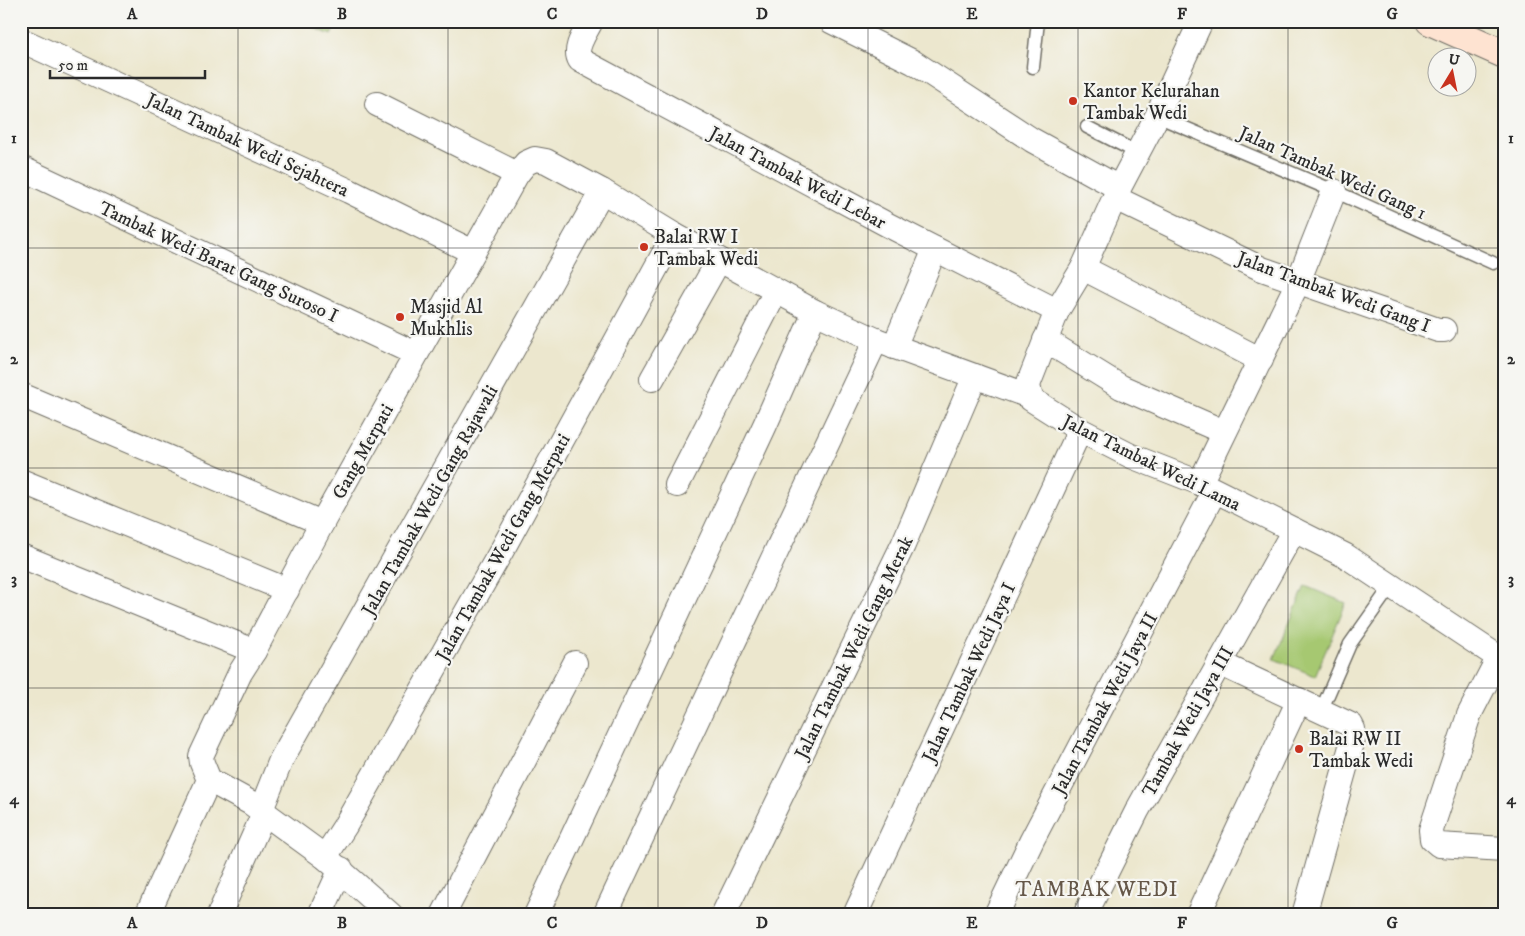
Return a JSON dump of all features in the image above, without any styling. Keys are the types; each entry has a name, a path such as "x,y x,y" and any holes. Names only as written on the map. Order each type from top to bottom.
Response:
{"street":[{"name":"Jalan Tambak Wedi Lebar","path":"591,21 577,48 577,56 580,60 888,226 1057,311"},
{"name":"Jalan Tambak Wedi Gang I","path":"831,21 913,62 1117,193 1262,268 1438,330 1444,330"},
{"path":"1029,396 1028,385 1057,311 1083,268 1117,193 1157,116 1201,21"},
{"path":"1430,21 1504,54"},
{"name":"Jalan Tambak Wedi Sejahtera","path":"21,40 349,191 473,252"},
{"path":"377,104 517,174"},
{"name":"Gang Merpati","path":"147,915 205,772 202,756 236,682 322,523 517,174 526,163 535,160 546,162"},
{"name":"Jalan Tambak Wedi Lama","path":"546,162 815,312 885,343 1029,396 1033,401 1080,430 1131,456 1207,488 1346,556 1501,659"},
{"name":"Tambak Wedi Barat Gang Suroso I","path":"21,168 416,354"},
{"name":"Jalan Tambak Wedi Jaya II","path":"996,915 1207,488 1224,432 1298,282 1334,191"},
{"name":"Jalan Tambak Wedi Gang Rajawali","path":"219,915 262,812 281,760 602,192"},
{"name":"Jalan Tambak Wedi Gang Merpati","path":"320,915 333,863 345,826 502,550 674,235"},
{"path":"605,915 885,343 935,250"},
{"path":"652,378 720,260"},
{"path":"1083,268 1261,360"},
{"path":"677,485 776,291"},
{"path":"536,915 753,452 815,312"},
{"path":"1045,340 1121,387 1224,432"},
{"name":"Jalan Tambak Wedi Gang Merak","path":"723,915 903,545 975,376"},
{"path":"21,395 322,523"},
{"name":"Jalan Tambak Wedi Jaya I","path":"855,915 1080,430"},
{"path":"21,481 287,590"},
{"name":"Tambak Wedi Jaya III","path":"1085,915 1137,811 1294,530"},
{"path":"21,556 254,651"},
{"path":"1501,659 1469,715 1431,830 1432,839 1439,845 1504,849"},
{"path":"1220,663 1300,700 1353,728 1354,736 1304,915"},
{"path":"443,915 575,664"},
{"path":"1198,915 1275,749 1300,700"},
{"path":"205,772 333,863 391,915"}],"lane":[{"path":"1033,67 1038,21"},
{"name":"Jalan Tambak Wedi Gang 1","path":"1157,116 1334,191 1492,264"},
{"path":"1087,127 1138,153"},
{"path":"1321,711 1350,644 1391,586"}],"green space":[{"path":"298,21 339,21 331,35"},
{"path":"1305,586 1346,603 1315,676 1274,659"}],"place":[{"name":"Kantor Kelurahan Tambak Wedi","path":"1073,101"},
{"name":"Balai RW I Tambak Wedi","path":"644,247"},
{"name":"Masjid Al Mukhlis","path":"400,317"},
{"name":"Balai RW II Tambak Wedi","path":"1299,749"}],"district":[{"name":"TAMBAK WEDI","path":"1097,889"}]}
